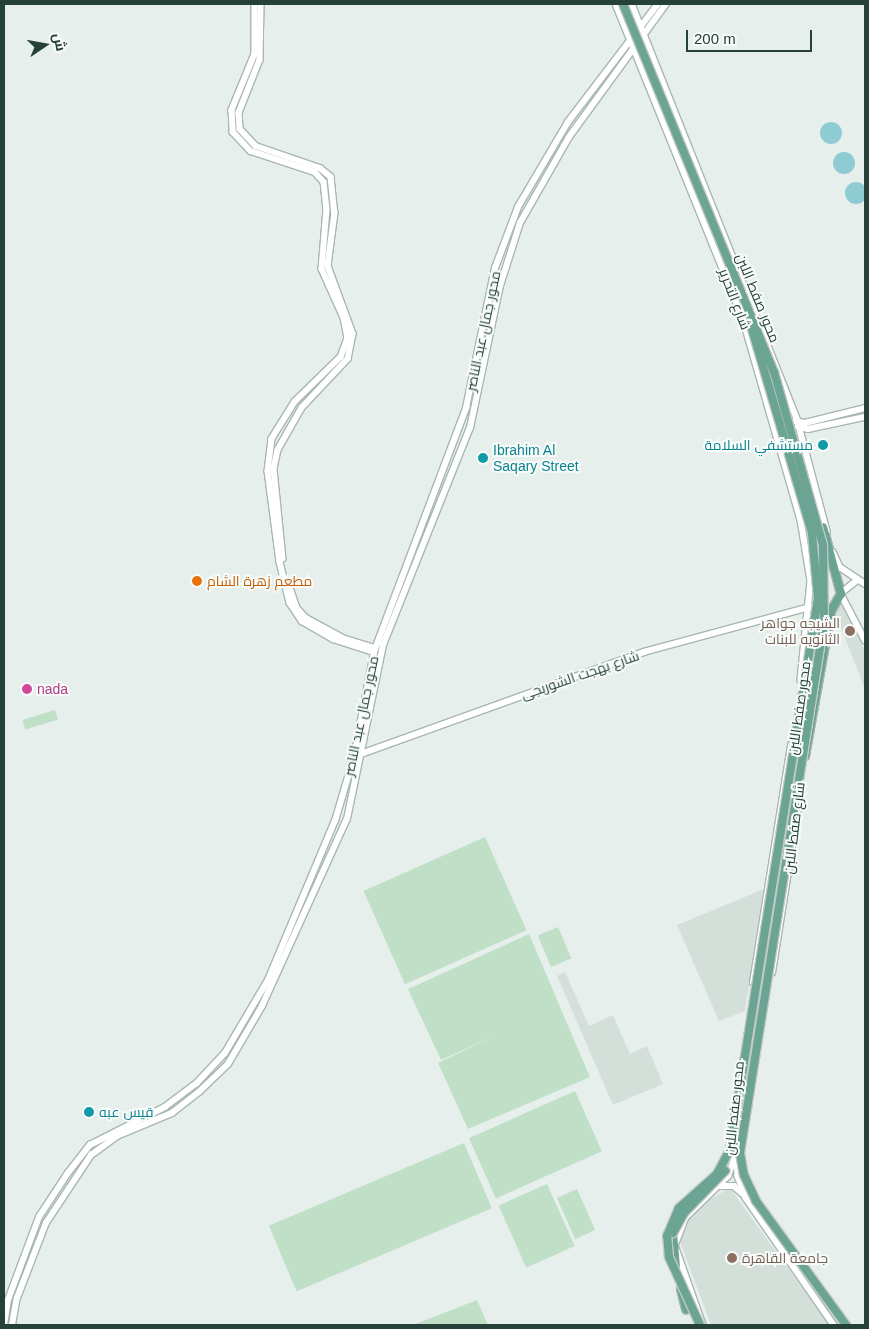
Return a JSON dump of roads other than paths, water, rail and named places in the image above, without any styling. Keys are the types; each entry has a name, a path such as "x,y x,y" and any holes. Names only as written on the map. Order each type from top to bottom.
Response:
{"main road":[{"name":"محور صفط اللبن","path":"622,4 746,298 796,425 826,568 825,613 805,756 753,1052 740,1153 744,1175 756,1201 846,1325"},
{"name":"محور صفط اللبن","path":"622,4 744,304 816,556 817,618 728,1157 712,1179 679,1208 666,1236 669,1258 701,1325"},
{"path":"796,425 841,594 832,605 805,756"},
{"path":"686,1309 673,1253 675,1236 684,1213 721,1177 728,1157"}],"street":[{"path":"255,4 254,60 232,113 235,135 247,148 315,172 326,186 322,270 344,318 347,346 341,357 285,416 272,439 268,471 280,562 292,610 317,631 374,650"},
{"path":"260,4 260,60 239,112 240,129 251,143 325,170 333,185 335,212 328,266 352,325 353,347 344,364 292,422 278,450 275,482 284,561 297,608 323,629 374,650"},
{"name":"شارع التحرير","path":"616,4 743,318 806,540 810,607 753,982 754,1008"},
{"name":"شارع التحرير","path":"632,4 796,425 836,562 865,584"},
{"name":"محور جمال عبد الناصر","path":"4,1325 8,1300 29,1242 47,1201 90,1145 173,1103 225,1053 268,980 335,821 354,757 374,650 464,415 495,268 518,207 568,122 658,4"},
{"name":"محور جمال عبد الناصر","path":"12,1325 17,1298 53,1208 91,1155 118,1136 172,1113 228,1064 262,1006 338,845 363,753 383,645 470,428 500,286 520,223 569,137 666,4"},
{"path":"232,113 239,112"},
{"path":"326,186 333,185"},
{"path":"769,410 781,407 796,425 865,417"},
{"path":"831,421 865,408"},
{"name":"شارع صفط اللبن","path":"675,1236 685,1218 720,1186 728,1176 744,1134 794,843 821,613 822,570 816,526 819,502"},
{"path":"856,579 841,594 865,640"},
{"name":"شارع بهجت الشوربجى","path":"354,757 644,652 810,607"},
{"name":"شارع صفط اللبن","path":"737,1152 738,1176 746,1198"},
{"path":"704,1186 736,1187 746,1198 834,1325"},
{"path":"675,1236 678,1254 701,1325"},
{"path":"29,1242 37,1246"}],"water":[{"path":"831,122 839,125 842,133 839,141 831,144 823,141 820,133 823,125"},
{"path":"844,152 852,155 855,163 852,171 844,174 836,171 833,163 836,155"},
{"path":"856,182 864,185 867,193 864,201 856,204 848,201 845,193 848,185"}],"place":[{"name":"مستشفي السلامة","path":"823,445"},
{"name":"Ibrahim Al Saqary Street","path":"483,458"},
{"name":"مطعم زهرة الشام","path":"197,581"},
{"name":"الشيجه جواهر الثانويه للبنات","path":"850,631"},
{"name":"nada","path":"27,689"},
{"name":"قيس عبه","path":"89,1112"},
{"name":"جامعة القاهرة","path":"732,1258"}]}
